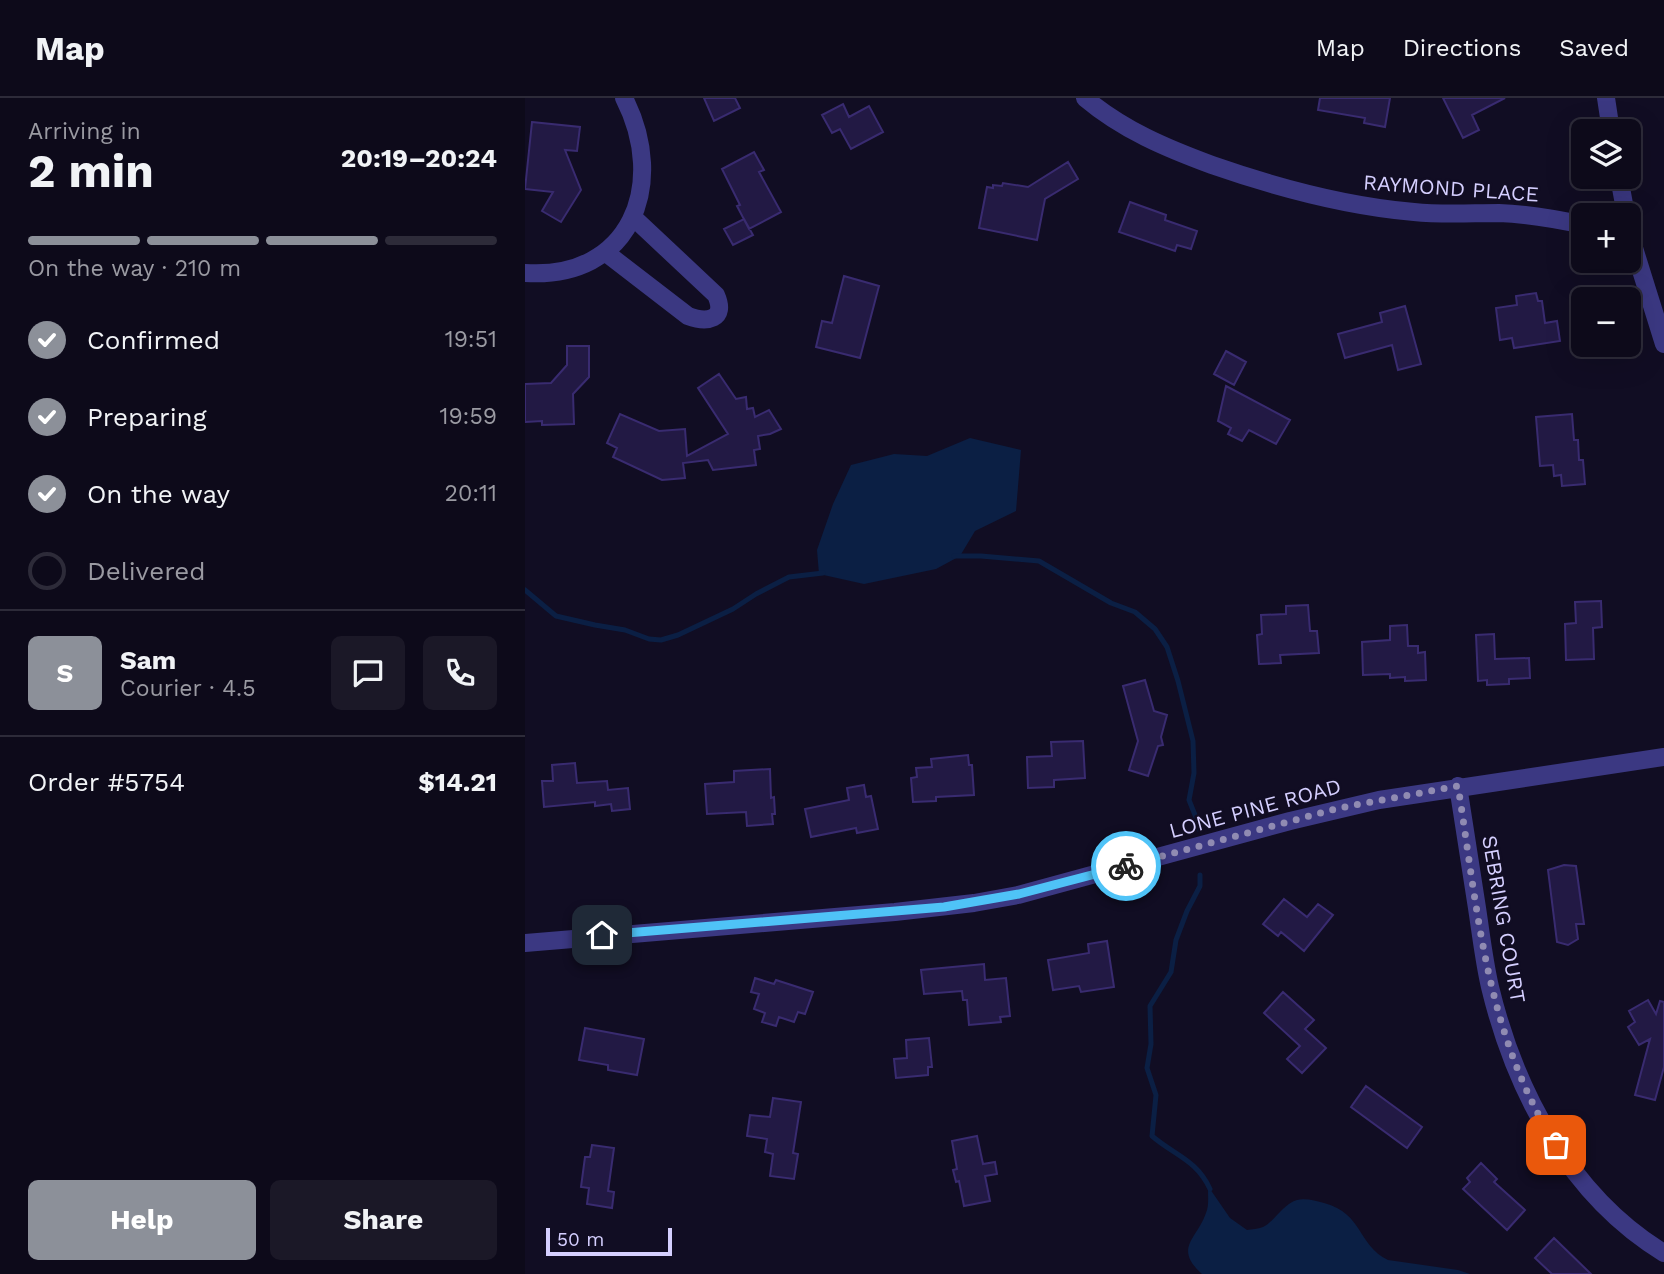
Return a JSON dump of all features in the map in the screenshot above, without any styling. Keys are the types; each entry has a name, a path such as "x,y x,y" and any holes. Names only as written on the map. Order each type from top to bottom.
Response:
{"street":[{"path":"525,273 570,269 605,252 619,239 634,218 639,205 642,163 635,122 624,98"},
{"name":"RAYMOND PLACE","path":"1085,98 1118,123 1147,140 1241,175 1309,195 1403,211 1525,215 1571,223"},
{"path":"1606,98 1609,119"},
{"path":"605,252 688,316 703,322 718,313 720,304 716,295 634,218"},
{"path":"1641,270 1664,344"},
{"name":"LONE PINE ROAD","path":"525,943 974,903 1048,887 1339,808 1458,786 1664,757"},
{"name":"SEBRING COURT","path":"1458,786 1490,985 1506,1042 1521,1081 1556,1145 1590,1191 1623,1223 1664,1253"}],"water":[{"path":"970,438 1021,450 1016,511 975,531 960,556 936,569 864,584 819,574 817,550 833,504 851,465 894,454 927,456"},
{"path":"1210,1189 1230,1218 1247,1230 1267,1225 1292,1202 1300,1199 1314,1201 1347,1214 1378,1254 1388,1260 1470,1274 1202,1274 1193,1265 1188,1250 1206,1213"}],"building":[{"path":"704,98 735,98 740,108 714,121"},
{"path":"1320,98 1390,98 1385,127 1364,123 1365,118 1318,110"},
{"path":"1443,98 1505,98 1472,115 1479,130 1463,138"},
{"path":"843,104 849,117 869,106 883,132 851,149 840,129 832,133 822,115"},
{"path":"532,122 580,127 577,151 565,150 581,190 561,222 542,211 553,192 525,189"},
{"path":"754,152 764,170 759,172 781,212 749,229 722,169"},
{"path":"1068,162 1078,179 1045,199 1037,240 979,228 987,187 1002,186 1003,183 1028,187"},
{"path":"1130,202 1166,215 1165,220 1197,231 1191,249 1177,245 1175,251 1119,232"},
{"path":"744,219 753,235 733,245 724,229"},
{"path":"844,276 879,286 860,358 816,347 822,321 832,323"},
{"path":"1536,293 1538,301 1542,301 1545,323 1557,321 1560,341 1514,348 1512,338 1500,340 1496,308 1517,305 1516,296"},
{"path":"1405,306 1421,364 1398,370 1392,345 1345,358 1338,334 1382,322 1380,313"},
{"path":"567,346 589,346 589,377 573,394 574,424 542,425 542,421 525,422 525,384 551,383 567,365"},
{"path":"1226,351 1246,362 1234,385 1214,374"},
{"path":"719,374 736,399 746,397 747,409 753,408 755,417 769,410 781,429 758,436 760,449 754,450 756,465 713,470 708,460 683,463 685,478 662,480 613,457 617,448 607,443 620,414 659,431 685,429 687,456 728,434 698,388"},
{"path":"1226,386 1290,420 1276,444 1249,430 1242,441 1228,434 1231,428 1218,421"},
{"path":"1572,414 1574,440 1578,440 1579,460 1583,460 1585,484 1562,486 1561,475 1554,476 1553,465 1540,466 1536,417"},
{"path":"1601,601 1602,627 1593,628 1594,659 1566,660 1565,624 1576,623 1575,602"},
{"path":"1308,605 1310,631 1317,631 1319,653 1280,655 1281,663 1259,664 1257,635 1262,634 1261,615 1286,614 1286,606"},
{"path":"1407,625 1408,646 1418,646 1418,653 1425,652 1426,680 1405,681 1405,677 1390,678 1390,674 1363,675 1362,642 1390,640 1390,626"},
{"path":"1494,634 1495,659 1529,658 1530,678 1509,679 1509,684 1487,685 1487,680 1478,681 1476,635"},
{"path":"1145,680 1154,711 1167,715 1161,737 1163,745 1158,746 1148,776 1129,770 1138,741 1123,686"},
{"path":"1083,741 1085,778 1054,780 1054,787 1028,788 1027,757 1052,756 1051,742"},
{"path":"968,755 969,765 972,765 974,795 936,797 936,801 913,802 911,778 917,777 916,768 932,767 931,759"},
{"path":"575,763 577,783 607,781 608,790 628,788 630,809 612,811 611,804 595,806 595,802 544,807 542,781 553,781 552,765"},
{"path":"770,769 771,798 774,797 775,814 772,814 773,824 747,826 746,812 707,814 705,784 734,782 734,771"},
{"path":"864,785 866,797 871,796 878,829 857,833 856,828 811,837 805,809 849,800 847,788"},
{"path":"1564,865 1576,866 1584,924 1576,924 1578,939 1568,945 1557,942 1548,870"},
{"path":"1284,899 1307,917 1318,904 1333,915 1304,951 1281,932 1278,936 1263,924"},
{"path":"1107,941 1114,987 1081,992 1079,986 1053,990 1048,960 1089,953 1088,944"},
{"path":"984,964 985,980 1006,978 1010,1016 1000,1017 1001,1022 969,1025 967,1000 963,1000 962,991 924,994 921,970"},
{"path":"755,978 774,984 776,980 813,992 805,1014 798,1012 794,1022 779,1017 776,1026 762,1022 765,1013 754,1009 759,994 751,992"},
{"path":"1283,992 1314,1020 1305,1029 1326,1048 1302,1073 1287,1059 1300,1046 1264,1013"},
{"path":"1648,1000 1656,1014 1660,1001 1664,1002 1664,1067 1655,1100 1635,1095 1650,1039 1639,1045 1628,1027 1635,1022 1629,1011"},
{"path":"585,1028 644,1039 637,1075 608,1070 608,1065 579,1060"},
{"path":"929,1038 932,1067 928,1067 928,1075 896,1078 894,1059 907,1058 906,1040"},
{"path":"1366,1086 1422,1127 1407,1148 1351,1107"},
{"path":"773,1098 801,1102 793,1153 798,1154 794,1179 770,1176 773,1154 765,1152 767,1139 747,1136 750,1115 770,1117"},
{"path":"977,1136 983,1164 995,1162 997,1174 985,1176 990,1201 964,1206 959,1181 956,1182 953,1170 957,1169 952,1141"},
{"path":"592,1145 614,1148 608,1191 614,1192 612,1208 587,1204 589,1188 581,1187 585,1157 590,1157"},
{"path":"1481,1163 1497,1179 1494,1182 1525,1210 1507,1230 1463,1189 1470,1182 1467,1178"},
{"path":"1554,1238 1591,1274 1552,1274 1535,1258"}],"waterway":[{"path":"954,556 1039,561 1111,603 1135,612 1155,629 1167,647 1193,741 1194,773 1189,800 1198,829"},
{"path":"525,590 556,616 661,640 678,635 733,609 789,577 823,573"},
{"path":"1200,875 1200,886 1176,940 1171,972 1150,1006 1151,1044 1147,1068 1156,1095 1152,1136 1192,1164 1210,1189"}],"way so far":[{"path":"1126,866 1339,808 1458,786 1485,965 1495,1004 1518,1073 1534,1108 1556,1145"}],"route":[{"path":"602,935 944,907 1019,894 1126,866"}]}
